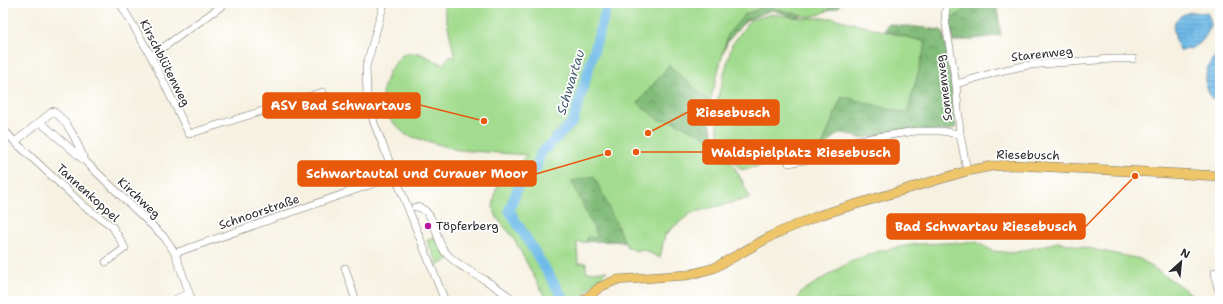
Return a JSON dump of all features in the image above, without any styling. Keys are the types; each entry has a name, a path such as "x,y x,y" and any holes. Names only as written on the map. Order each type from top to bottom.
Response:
{"main road":[{"name":"Riesebusch","path":"583,301 600,287 616,280 688,275 714,268 775,234 820,215 968,171 992,166 1015,165 1220,176"}],"street":[{"name":"Kirschblütenweg","path":"120,3 151,56 189,134 323,92"},
{"path":"151,56 226,3"},
{"path":"384,3 366,67 367,94 374,123 445,301"},
{"name":"Sonnenweg","path":"947,3 945,16 946,25 956,84 960,134 968,171"},
{"name":"Starenweg","path":"956,84 1000,71 1028,65 1133,59"},
{"name":"Kirchweg","path":"15,142 53,111 61,117 77,142 85,161"},
{"name":"Kirchweg","path":"40,122 85,161 165,238 175,253 192,301"},
{"path":"3,129 15,142"},
{"path":"789,163 823,156 839,146 858,140 916,131 941,131 960,134"},
{"name":"Tannenkoppel","path":"15,142 84,206 112,226 125,248 106,262"},
{"name":"Schnoorstraße","path":"175,253 395,176"},
{"path":"414,206 421,207 427,211 443,250 451,259 516,301"},
{"path":"345,268 356,301"},
{"path":"1215,272 1220,293"},
{"path":"172,301 189,293"}],"green space":[{"path":"443,3 838,3 821,14 809,17 766,6 745,14 728,34 710,102 669,65 638,103 659,120 669,120 712,139 734,166 750,198 691,213 665,234 660,258 642,249 637,251 627,247 594,176 572,181 598,238 587,237 587,242 577,242 578,263 586,263 586,272 607,271 577,301 547,301 513,237 497,218 493,207 496,189 515,163 519,164 527,155 458,150 406,135 386,116 382,93 389,71 403,54 419,53 442,64 450,56 455,58"},
{"path":"660,3 840,3 839,7 824,12 795,17 772,10 746,20 728,41 712,81 708,115 714,140 730,161 744,184 740,201 696,208 674,227 656,249 616,241 577,242 565,181"},
{"path":"950,3 973,3 950,21 950,15 947,12"},
{"path":"973,3 996,3 1001,35 953,42 950,21"},
{"path":"772,14 800,18 832,18 926,42 907,114 842,96 819,153 741,170 720,145 715,108 732,45 750,20"},
{"path":"890,24 940,30 943,32 952,86 952,106 956,127 951,130 859,138 848,134 839,133 822,147 842,96 907,114 926,42 885,31 887,25"},
{"path":"435,236 450,259 438,265 427,241"},
{"path":"976,242 993,251 1013,253 1058,242 1140,259 1202,301 797,301 801,292 851,261 879,251 916,244"}],"water":[{"path":"1191,12 1207,13 1210,19 1210,27 1201,42 1193,48 1182,51 1180,50 1175,37 1175,21 1184,14"},
{"path":"1216,56 1220,56 1220,101 1217,102 1212,98 1209,92 1206,79 1209,66"}],"waterway":[{"name":"Schwartau","path":"565,301 509,210 519,185 536,168 541,153 573,122 608,3"}],"place":[{"name":"ASV Bad Schwartaus","path":"484,121"},
{"name":"Riesebusch","path":"648,133"},
{"name":"Waldspielplatz Riesebusch","path":"636,152"},
{"name":"Schwartautal und Curauer Moor","path":"608,153"},
{"name":"Bad Schwartau Riesebusch","path":"1135,176"},
{"name":"Töpferberg","path":"428,226"}]}
